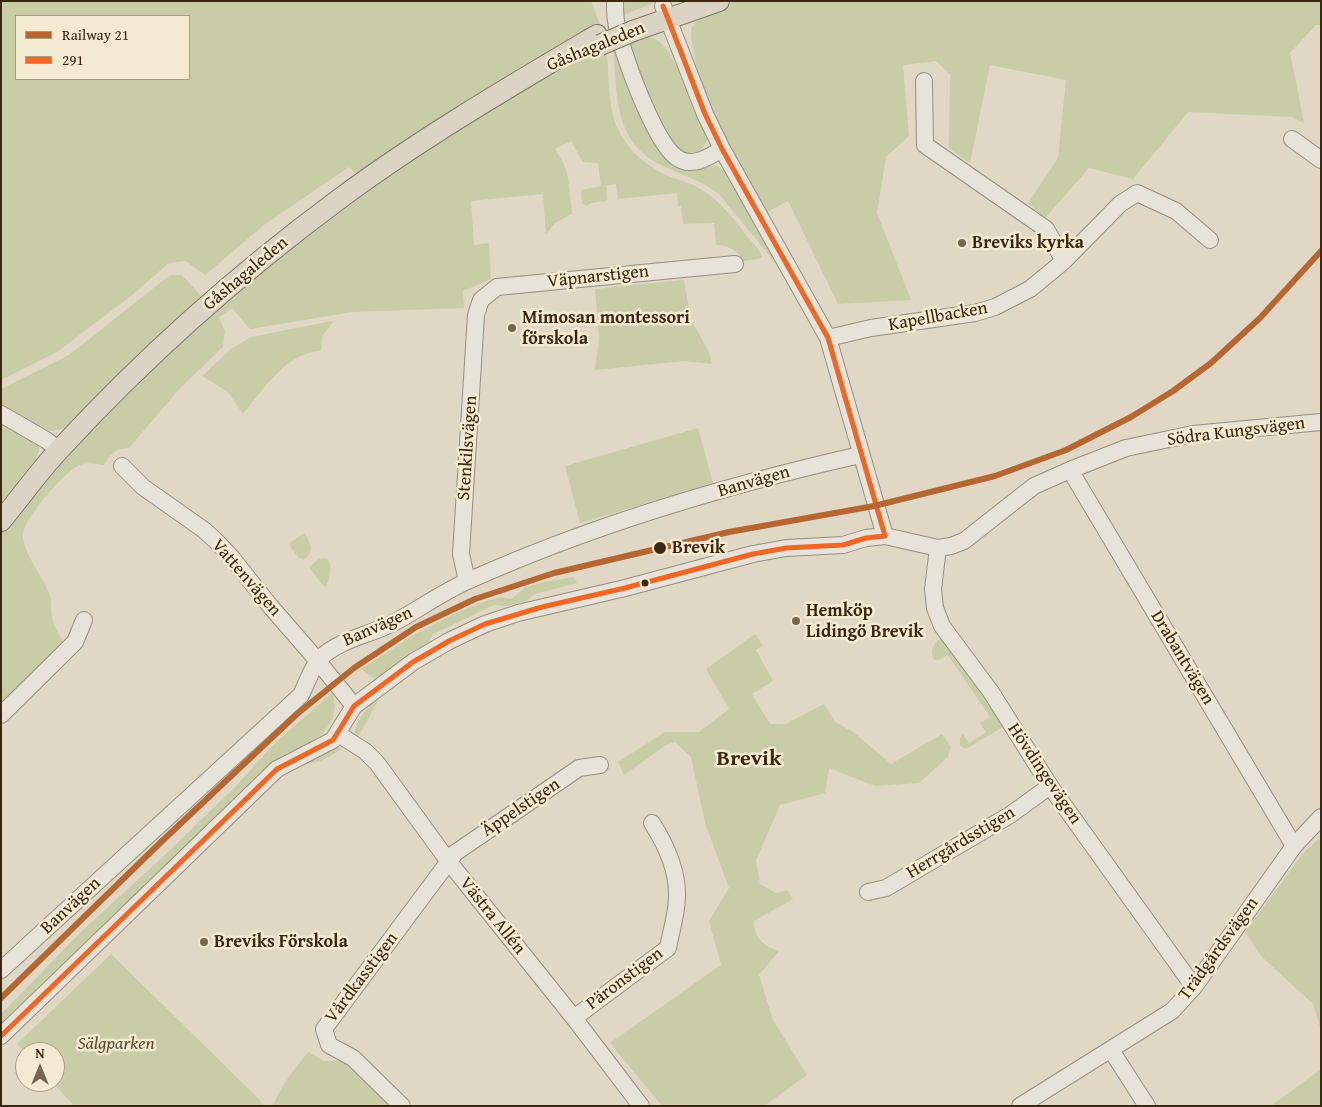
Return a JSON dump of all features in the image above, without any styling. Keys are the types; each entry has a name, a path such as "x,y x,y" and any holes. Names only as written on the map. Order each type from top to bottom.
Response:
{"main road":[{"name":"Gåshagaleden","path":"1,521 59,450 177,333 236,280 339,199 392,162 531,74 598,40 670,8 719,1"}],"street":[{"path":"615,1 616,20 621,44 638,91 653,124 671,152 676,158 691,162 709,158 722,149"},
{"path":"670,8 705,114 722,149 820,320 828,338 860,455 885,536"},
{"path":"924,81 925,145 1046,229 1064,261"},
{"path":"1292,139 1321,160"},
{"name":"Kapellbacken","path":"828,338 871,328 975,313 995,307 1030,289 1064,261 1120,204 1137,193 1176,211 1210,240"},
{"name":"Väpnarstigen","path":"476,314 482,300 497,287 735,264"},
{"name":"Stenkilsvägen","path":"467,581 460,554 476,314"},
{"path":"1,414 46,440 59,450"},
{"name":"Södra Kungsvägen","path":"1,1036 277,769 326,744 338,734 354,706 413,662 449,641 485,624 518,613 624,588 753,554 786,548 843,545 866,538 885,536 938,548 951,546 964,540 1034,486 1126,448 1193,434 1321,422"},
{"name":"Banvägen","path":"1,970 300,695 317,660 338,644 386,627 467,581 556,544 639,514 797,470 860,455"},
{"name":"Vattenvägen","path":"122,466 143,487 204,530 217,542 354,706"},
{"name":"Drabantvägen","path":"1070,470 1294,846"},
{"name":"Hövdingevägen","path":"938,548 933,589 935,608 942,626 991,692 1050,786 1194,987"},
{"path":"1,715 76,642 84,620"},
{"name":"Västra Allén","path":"338,734 365,751 377,763 449,862 574,1018 641,1106"},
{"name":"Äppelstigen","path":"449,862 455,852 579,768 600,765"},
{"name":"Herrgårdsstigen","path":"868,892 886,888 1010,816 1050,786"},
{"name":"Trädgårdsvägen","path":"1020,1106 1172,1011 1194,987 1294,846 1321,817"},
{"name":"Päronstigen","path":"574,1018 668,948 677,897 673,868 665,844 652,823"},
{"name":"Vårdkasstigen","path":"402,1106 353,1058 329,1045 324,1029 449,862"},
{"path":"1112,1050 1148,1106"}],"green space":[{"path":"1,1 591,1 601,27 356,175 349,167 264,225 205,275 186,261 169,263 131,296 57,352 1,380"},
{"path":"621,1 658,1 624,15"},
{"path":"736,1 1321,1 1321,25 1316,25 1290,53 1304,123 1292,117 1188,112 1133,179 1089,168 1045,218 1028,203 1058,158 1066,80 990,65 970,163 949,148 950,74 936,61 903,65 909,136 886,157 877,213 911,300 838,304 788,201 767,212 719,131 698,73 691,29 696,22 712,10"},
{"path":"634,37 649,37 657,40 671,56 685,83 707,135 703,148 699,151 688,153 676,145 665,130 645,89 627,40"},
{"path":"606,48 610,98 614,118 626,143 652,167 668,176 698,187 707,193 721,205 762,256 759,259 743,261 732,249 716,245 714,223 683,224 677,193 618,199 616,184 606,185 607,201 591,203 586,206 582,203 581,190 601,186 598,163 583,162 571,141 555,149 565,166 572,214 555,223 546,234 543,194 471,201 474,245 489,243 491,279 463,291 464,308 353,312 250,329 232,308 219,318 225,331 223,347 181,387 129,448 114,452 104,465 84,464 72,470 55,486 30,517 25,526 23,540 29,557 51,598 53,623 64,642 1,703 1,532 48,474 120,399 213,313 276,259 388,178 488,110 542,79"},
{"path":"616,49 654,141 664,156 676,165 717,166 725,171 780,264 777,265 719,194 698,181 661,165 645,155 634,143 626,130 618,101 613,51"},
{"path":"170,275 182,275 202,297 63,429 50,431 1,408 1,389 69,355"},
{"path":"684,280 691,320 708,350 712,364 684,361 595,370 599,339 595,289"},
{"path":"332,321 322,337 321,351 308,353 286,365 267,384 243,414 228,392 202,376 231,349 251,337"},
{"path":"1,420 33,438 37,442 39,449 37,458 1,503"},
{"path":"698,428 713,483 580,523 565,466"},
{"path":"304,533 311,550 304,560 298,557 290,546 291,542"},
{"path":"319,559 328,559 330,566 326,587 323,586 309,567"},
{"path":"574,577 577,583 535,594 526,601 507,606 494,605 433,634 427,645 376,680 361,669 416,634 456,613 501,597 513,598 526,587"},
{"path":"755,634 763,645 756,650 773,681 752,694 770,724 786,724 824,704 835,722 853,732 891,764 942,734 951,747 948,757 919,783 875,786 829,768 825,793 780,805 756,860 760,884 776,893 787,890 793,899 754,921 754,927 758,937 764,944 779,951 759,975 773,1020 807,1075 764,1106 662,1106 610,1043 721,965 709,921 729,888 705,823 691,757 675,742 666,745 624,775 618,762 665,732 699,732 729,709 706,669"},
{"path":"943,637 946,638 1003,724 1003,727 966,749 960,746 960,738 963,734 969,743 986,732 980,723 990,717 948,655 934,660 933,647"},
{"path":"332,693 335,703 334,712 328,727 322,733 310,742 281,757 266,769 1,1024 1,1014 83,930 236,786 273,745"},
{"path":"377,698 378,701 361,732 355,738 358,721"},
{"path":"336,748 342,749 321,761 304,765 282,775 270,786 287,769 311,757"},
{"path":"1321,837 1321,1030 1313,1004 1261,956 1245,932 1304,852"},
{"name":"Sälgparken","path":"111,954 260,1100 263,1106 74,1106 61,1092 65,1092 65,1042 19,1042"},
{"path":"308,1052 324,1061 340,1061 354,1066 394,1106 273,1106 293,1071"},
{"path":"1321,1069 1321,1106 1271,1106"}],"rail line":[{"name":"21","path":"1,998 161,842 297,714 354,668 416,627 475,599 554,573 729,532 874,506 995,476 1066,450 1131,417 1173,391 1211,363 1260,318 1321,251"}],"transit line":[{"name":"291","path":"663,6 705,114 722,149 828,338 885,536"},
{"name":"291","path":"1,1036 277,769 333,740 354,706 413,662 449,641 485,624 542,607 625,588 753,554 786,548 843,545 866,538 885,536"}],"place":[{"name":"Breviks kyrka","path":"962,243"},
{"name":"Mimosan montessori förskola","path":"512,328"},
{"name":"Brevik","path":"660,548"},
{"name":"Hemköp Lidingö Brevik","path":"796,621"},
{"name":"Breviks Förskola","path":"204,942"}],"district":[{"name":"Brevik","path":"749,759"}]}
